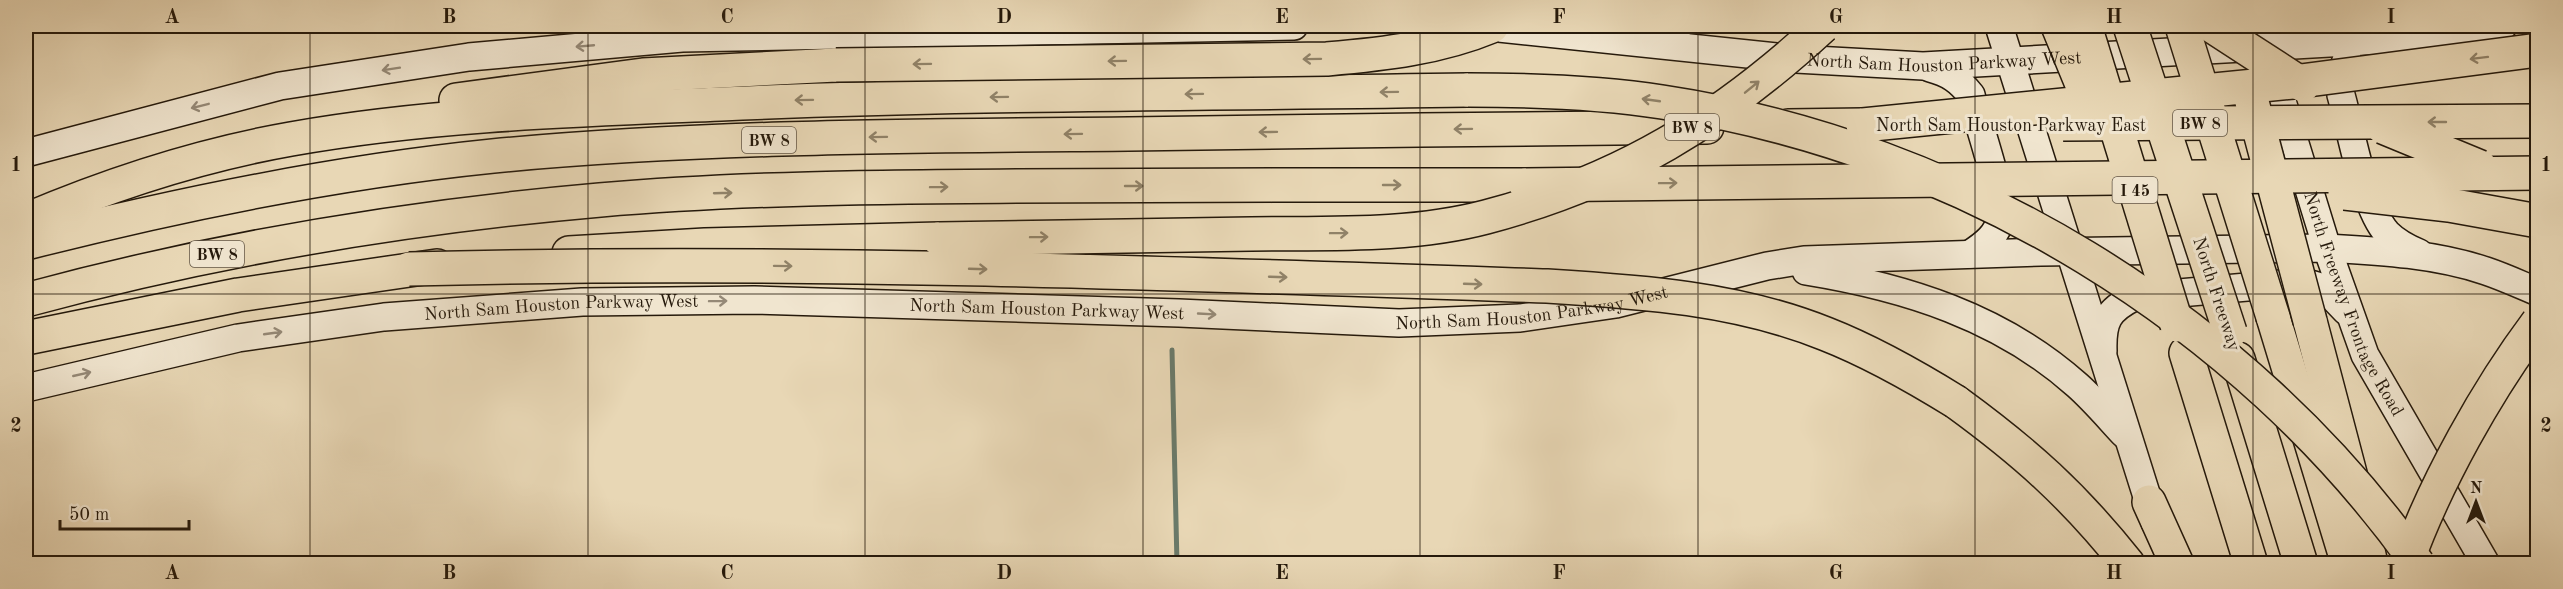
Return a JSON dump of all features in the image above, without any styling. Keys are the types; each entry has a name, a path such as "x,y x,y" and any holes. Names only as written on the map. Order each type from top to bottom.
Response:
{"highway":[{"path":"26,220 120,183 175,166 385,115 472,98 643,75 836,65 1328,59 1378,55 1430,46 1492,26"},
{"path":"26,338 238,295 410,269 574,253 705,245 1341,233 1448,224 1484,218 1553,196 1642,158 1718,114 1823,26"},
{"path":"2058,26 2148,231"},
{"name":"I 45","path":"2085,26 2251,564"},
{"name":"North Freeway","path":"2130,26 2230,332 2301,564"},
{"path":"2182,26 2348,564"},
{"path":"2212,26 2282,74 2360,116 2458,159 2538,185"},
{"path":"2232,26 2357,500 2370,564"},
{"path":"1863,126 2293,82 2538,50"},
{"path":"288,140 385,125 801,100 1511,90 1633,98 1714,111 1823,140 1927,177 2018,219 2105,270 2199,337 2274,401 2364,494 2418,564"},
{"name":"North Sam Houston Parkway East","path":"26,243 280,187 418,165 563,150 718,141 1521,128 2538,121"},
{"name":"BW 8","path":"26,300 188,260 339,232 476,213 624,198 799,190 942,187 1526,185 2538,173"},
{"path":"2146,178 2344,193 2449,205 2538,221"},
{"path":"410,269 671,265 942,268 1547,286 1632,292 1715,302 1754,311 1825,333 1910,374 1947,396 2008,440 2054,480 2095,522 2128,564"},
{"path":"2406,564 2443,480 2475,421 2538,322"},
{"path":"2149,502 2177,564"}],"main road":[{"path":"26,153 280,86 469,57 682,38 1294,26"},
{"name":"North Sam Houston Parkway West","path":"1480,26 1796,59 1923,66 2010,62 2262,37"},
{"path":"1600,38 1679,26"},
{"path":"1999,26 2068,252 2168,564"},
{"path":"2262,37 2365,41 2445,36 2504,26"},
{"name":"North Freeway Frontage Road","path":"2262,37 2327,248 2355,329 2380,385 2486,564"},
{"path":"2365,41 2350,53 2342,68 2339,81 2374,215 2387,233 2400,244 2427,258"},
{"path":"1923,66 1945,72 1959,81 1971,95 2000,205 1998,227 1990,240 1970,254"},
{"path":"2068,252 2365,249 2427,258 2487,271 2538,292"},
{"name":"North Sam Houston Parkway West","path":"26,388 238,338 384,317 582,302 766,301 1167,313 1399,323 1520,318 1616,304 1767,266 1840,258 2068,252"},
{"path":"1767,266 1834,275 1886,287 1933,301 1983,321 2033,350 2078,385 2130,441"},
{"path":"2104,361 2103,336 2109,314 2118,305 2134,297 2303,282 2324,288 2334,296 2355,329"}],"waterway":[{"path":"1172,350 1177,564"}]}
